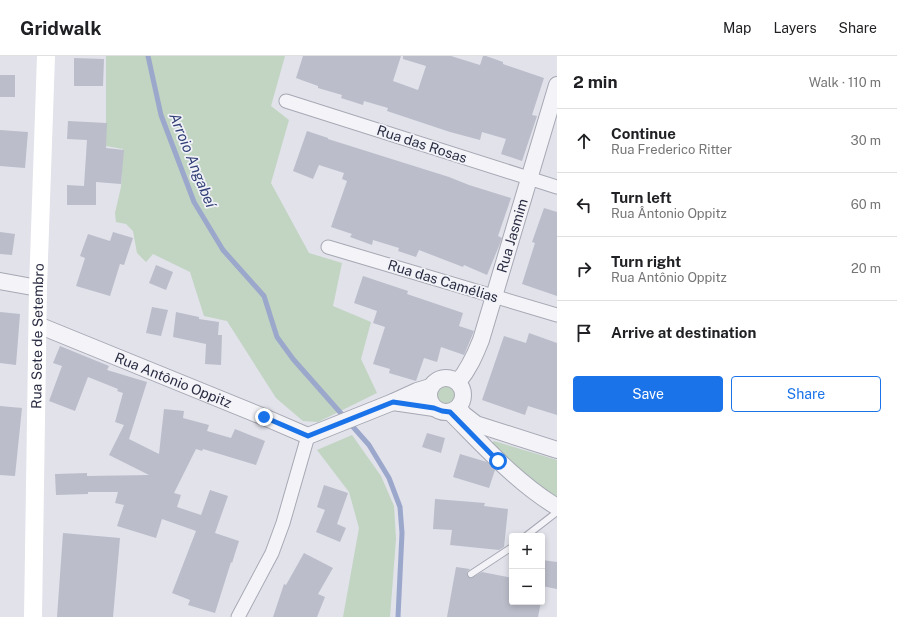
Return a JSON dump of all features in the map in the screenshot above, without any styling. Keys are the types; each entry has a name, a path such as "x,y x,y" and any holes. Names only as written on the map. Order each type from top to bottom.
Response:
{"main road":[{"name":"Rua Sete de Setembro","path":"33,617 38,288 46,56"}],"street":[{"name":"Rua Jasmim","path":"458,382 467,372 481,340 557,85"},
{"name":"Rua das Rosas","path":"286,101 557,187"},
{"name":"Rua das Camélias","path":"328,247 557,316"},
{"path":"0,281 38,288"},
{"name":"Rua Antônio Oppitz","path":"38,325 308,436"},
{"path":"238,617 272,553 283,523 308,436 430,387 436,380 445,377 454,379 458,382 464,394 462,403 448,409"},
{"path":"430,387 429,398 448,409 498,461 540,496 557,507"},
{"path":"393,402 448,409 463,414 476,424 557,450"}],"lane":[{"path":"530,533 557,512"},
{"path":"471,574 509,549"}],"green space":[{"path":"106,56 285,56 271,106 289,120 271,183 309,253 342,263 333,306 371,322 361,359 377,393 318,422 303,421 276,398 227,321 204,316 190,272 153,254 146,262 137,253 133,231 126,224 116,222 115,213 121,187 123,149 106,146"},
{"path":"442,386 450,386 455,391 453,402 450,404 442,404 437,399 437,391"},
{"path":"352,435 381,476 394,506 396,539 390,617 343,617 359,528 349,492 317,450"},
{"path":"494,441 557,460 557,497 541,487 492,445"}],"building":[{"path":"303,56 401,56 393,81 418,90 426,66 403,59 403,56 451,56 480,65 483,56 486,56 503,62 503,64 544,78 532,115 537,116 522,161 501,154 506,139 482,132 480,140 450,132 387,111 388,108 364,101 363,105 341,98 342,95 318,88 318,86 296,78"},
{"path":"74,58 104,59 103,86 74,86"},
{"path":"0,75 15,75 15,97 0,97"},
{"path":"68,121 107,123 106,148 124,150 121,184 96,182 96,205 67,205 67,185 84,186 87,140 67,139"},
{"path":"0,130 28,132 25,168 0,166"},
{"path":"307,131 511,198 498,236 502,238 487,275 464,265 463,267 419,250 416,257 398,251 399,248 373,240 372,245 350,237 352,234 331,227 347,181 342,179 344,173 319,165 313,179 293,171"},
{"path":"544,208 557,212 557,296 522,284 535,243 532,242"},
{"path":"0,232 15,234 12,255 0,254"},
{"path":"113,232 133,238 124,265 120,264 110,296 76,286 85,258 80,256 88,234 110,241"},
{"path":"156,265 173,272 166,290 149,283"},
{"path":"363,276 408,291 407,294 463,313 459,326 474,331 464,355 441,347 437,362 424,358 416,381 389,373 390,369 373,364 385,327 373,323 377,311 354,303"},
{"path":"152,307 168,310 161,336 146,333"},
{"path":"0,312 20,314 16,365 0,363"},
{"path":"176,312 199,317 199,319 219,322 218,335 222,335 221,365 205,364 206,344 173,337"},
{"path":"529,333 557,343 557,415 528,406 525,415 482,400 504,336 526,343"},
{"path":"60,346 109,366 107,370 147,382 129,439 159,454 164,409 184,411 183,418 209,425 207,431 231,438 235,429 265,441 256,465 203,449 202,451 196,449 174,493 181,495 177,507 201,515 210,490 228,496 215,533 239,541 215,613 188,605 190,600 172,593 196,531 162,519 156,538 117,526 124,505 115,503 118,492 88,492 88,494 56,495 55,474 87,473 87,476 149,475 109,455 124,425 115,422 123,393 117,391 118,389 88,377 75,411 49,401 62,366 53,363"},
{"path":"0,406 22,408 15,476 0,475"},
{"path":"427,433 445,438 441,453 422,447"},
{"path":"460,454 487,462 495,470 489,488 453,477"},
{"path":"324,485 348,493 337,524 346,528 340,542 316,532 325,510 317,507"},
{"path":"435,499 485,503 484,506 508,509 504,547 499,550 450,545 452,530 433,529"},
{"path":"63,533 120,538 113,617 57,617"},
{"path":"304,553 333,568 318,594 325,597 317,617 273,617 284,584 286,585"},
{"path":"545,560 557,562 557,589 545,587"},
{"path":"456,567 470,569 467,572 467,575 471,578 482,572 509,577 509,605 540,605 538,617 447,617"}],"waterway":[{"name":"Arroio Angabeí","path":"148,56 161,115 194,202 223,250 264,296 277,337 293,359 369,445 389,478 400,507 402,533 398,617"}],"route":[{"path":"264,417 308,436 393,402 434,408 450,412 498,461"}]}
